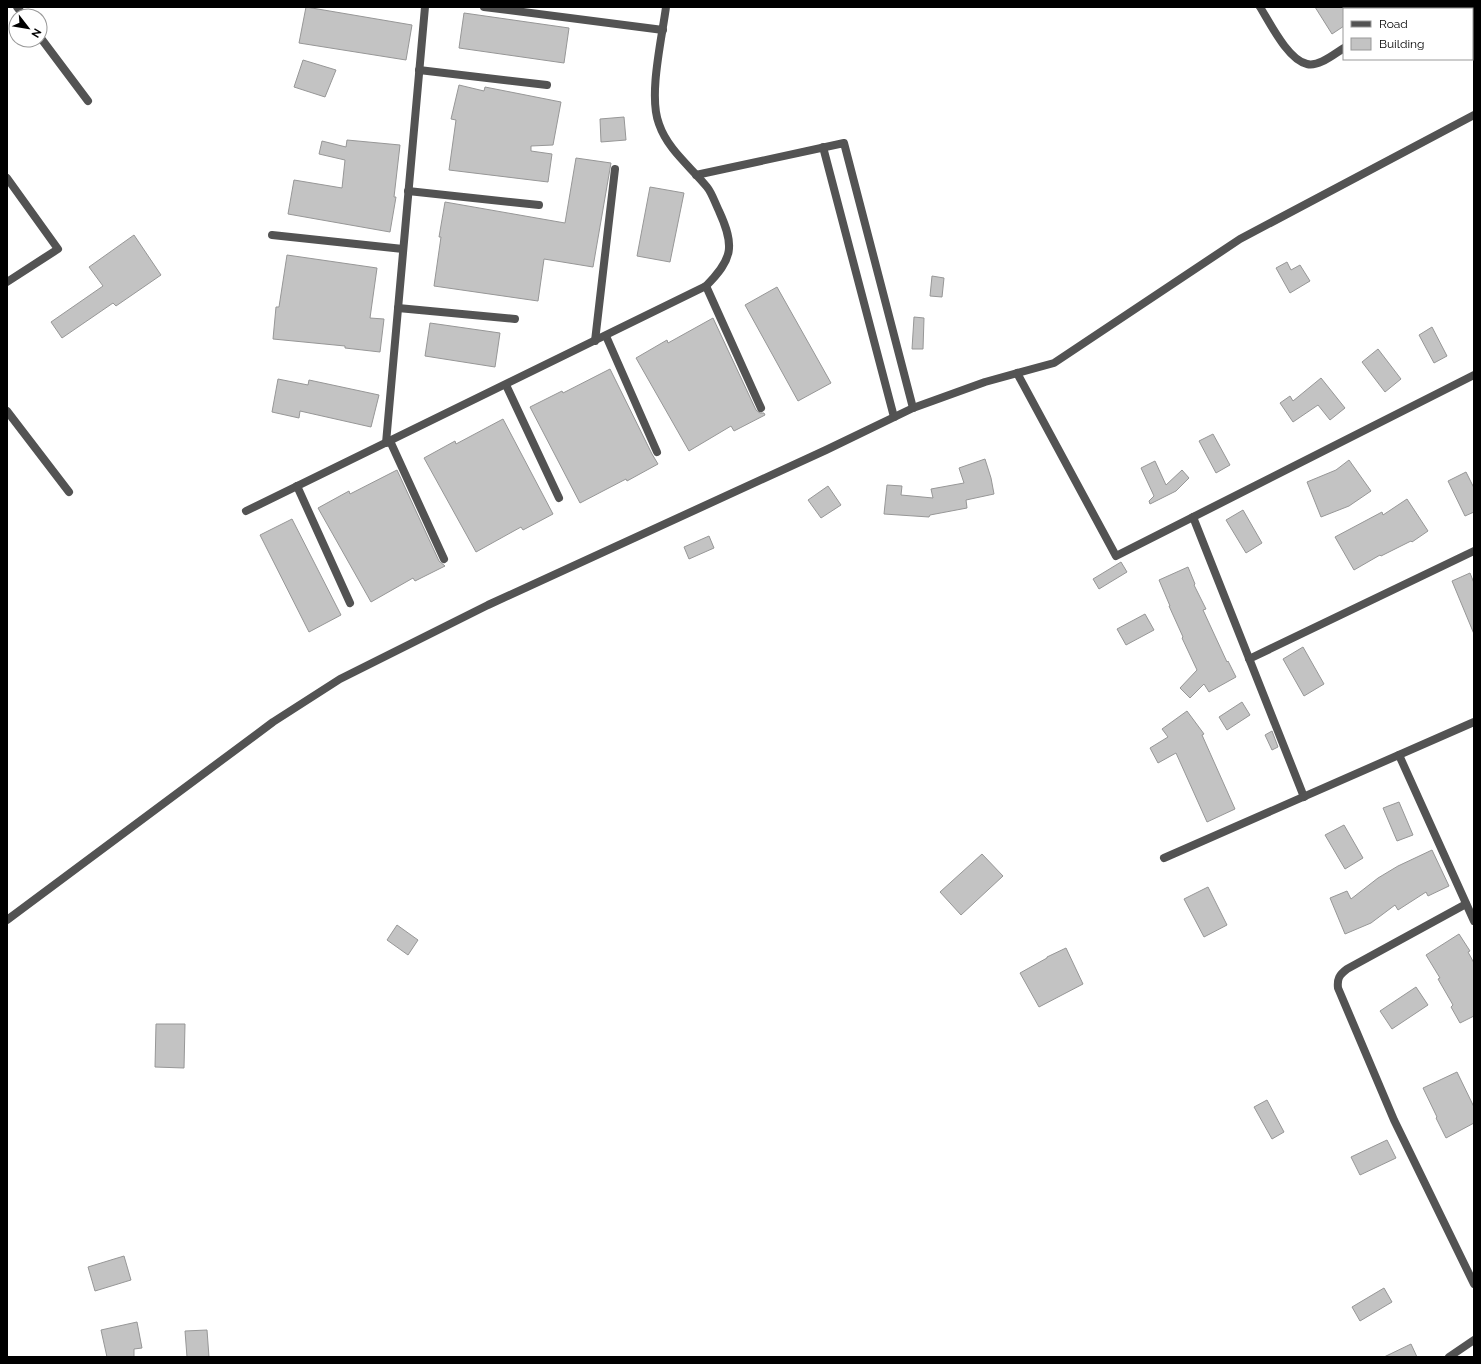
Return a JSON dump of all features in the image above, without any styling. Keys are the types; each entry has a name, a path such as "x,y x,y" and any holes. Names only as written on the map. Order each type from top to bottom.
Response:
{"street":[{"path":"425,7 403,249 388,442 444,559"},
{"path":"484,7 510,9 663,30"},
{"path":"246,511 606,336 706,286 715,277 725,262 730,250 726,228 708,188 669,146 658,124 654,87 666,7"},
{"path":"1260,7 1285,47 1297,59 1308,64 1320,62 1343,49"},
{"path":"48,48 88,101"},
{"path":"419,70 547,85"},
{"path":"7,920 273,722 340,679 488,604 826,450 913,408 985,382 1054,363 1240,239 1474,116"},
{"path":"696,175 844,143 913,408"},
{"path":"823,148 894,417"},
{"path":"595,341 615,169"},
{"path":"7,178 58,249 7,282"},
{"path":"408,191 539,205"},
{"path":"272,235 403,249"},
{"path":"706,286 761,408"},
{"path":"398,308 515,319"},
{"path":"606,336 657,452"},
{"path":"1017,373 1116,556 1474,375"},
{"path":"506,385 559,498"},
{"path":"7,411 69,492"},
{"path":"297,486 350,603"},
{"path":"1193,517 1304,796"},
{"path":"1250,659 1474,551"},
{"path":"1164,858 1474,722"},
{"path":"1399,755 1474,921"},
{"path":"1466,904 1347,969 1340,974 1338,988 1394,1120 1474,1284"},
{"path":"1448,1357 1474,1340"}],"building":[{"path":"306,7 412,25 406,60 299,43"},
{"path":"1315,7 1344,7 1343,27 1332,34"},
{"path":"464,13 569,28 564,63 459,48"},
{"path":"303,60 336,70 325,97 294,87"},
{"path":"459,85 484,91 485,87 561,102 553,145 531,146 531,151 552,154 548,182 449,170 456,120 451,119"},
{"path":"624,117 626,140 601,142 600,119"},
{"path":"347,140 400,145 394,197 396,197 390,232 288,214 294,180 342,188 345,160 319,154 322,141 346,147"},
{"path":"576,158 611,163 593,267 544,259 538,301 434,286 441,237 439,237 445,202 565,223"},
{"path":"650,187 684,193 670,262 637,256"},
{"path":"134,235 161,275 116,306 113,303 62,338 51,322 103,286 89,267"},
{"path":"287,255 377,268 370,318 384,319 380,352 345,348 345,346 273,339 276,307 279,307"},
{"path":"1287,262 1291,270 1300,265 1310,281 1290,293 1276,268"},
{"path":"932,276 944,278 942,297 930,296"},
{"path":"777,287 831,383 798,401 745,305"},
{"path":"914,317 924,318 923,349 912,349"},
{"path":"713,318 756,410 760,413 764,413 765,415 734,431 731,426 689,451 636,358 667,340 668,343"},
{"path":"430,323 500,333 495,367 425,356"},
{"path":"1432,327 1447,356 1434,363 1419,335"},
{"path":"1378,349 1401,379 1385,392 1362,362"},
{"path":"610,369 658,464 627,481 626,479 580,503 530,407 562,391 563,393"},
{"path":"1321,378 1345,408 1330,420 1318,405 1293,422 1280,403 1290,396 1293,401"},
{"path":"278,379 308,385 309,380 379,395 371,427 300,411 299,418 272,412"},
{"path":"503,419 553,514 523,530 521,527 476,552 424,458 455,441 456,444"},
{"path":"1213,434 1230,465 1216,473 1199,441"},
{"path":"985,459 994,494 966,500 967,508 930,515 929,517 884,514 887,485 902,486 901,495 933,498 931,489 964,483 959,468"},
{"path":"1349,460 1371,491 1349,506 1321,517 1307,482 1336,470"},
{"path":"1155,461 1166,485 1182,470 1189,478 1176,491 1150,504 1149,501 1154,496 1141,468"},
{"path":"397,470 439,561 445,566 415,581 413,578 371,602 318,508 349,491 350,494"},
{"path":"1466,472 1474,488 1474,512 1465,516 1448,481"},
{"path":"828,486 841,505 821,518 808,500"},
{"path":"1407,499 1428,531 1412,542 1411,541 1381,556 1380,555 1354,570 1335,537 1382,512 1383,515"},
{"path":"1243,510 1262,543 1246,553 1226,520"},
{"path":"292,519 341,615 309,632 260,535"},
{"path":"709,536 714,548 689,559 684,547"},
{"path":"1121,562 1127,572 1099,589 1093,579"},
{"path":"1188,567 1195,584 1194,585 1206,609 1203,610 1227,662 1228,661 1236,677 1209,692 1204,684 1190,698 1180,688 1197,670 1182,638 1183,637 1159,580"},
{"path":"1470,573 1474,583 1474,634 1452,581"},
{"path":"1145,614 1154,630 1126,645 1117,629"},
{"path":"1303,647 1324,684 1304,696 1283,659"},
{"path":"1242,702 1250,715 1227,730 1219,717"},
{"path":"1187,711 1204,734 1202,735 1235,809 1207,822 1176,753 1158,763 1150,748 1168,737 1162,729"},
{"path":"1272,731 1278,747 1272,750 1265,735"},
{"path":"1399,802 1413,835 1397,841 1383,808"},
{"path":"1344,825 1363,858 1345,869 1325,835"},
{"path":"1432,850 1449,886 1428,896 1426,892 1398,910 1395,905 1371,923 1345,934 1330,898 1347,891 1351,899 1378,878 1398,866"},
{"path":"982,854 1003,876 961,915 940,892"},
{"path":"1208,887 1227,925 1204,937 1184,899"},
{"path":"397,925 418,940 408,955 387,940"},
{"path":"1459,934 1470,951 1468,952 1474,963 1474,1016 1460,1023 1451,1007 1453,1005 1438,979 1440,978 1426,955"},
{"path":"1066,948 1083,984 1039,1007 1020,973"},
{"path":"1416,987 1428,1005 1392,1029 1380,1011"},
{"path":"156,1024 185,1024 184,1068 155,1067"},
{"path":"1457,1072 1474,1107 1474,1123 1446,1138 1423,1088"},
{"path":"1267,1100 1284,1132 1272,1139 1254,1107"},
{"path":"1387,1140 1396,1158 1360,1175 1351,1157"},
{"path":"124,1256 131,1280 95,1291 88,1267"},
{"path":"1384,1288 1392,1302 1360,1321 1352,1307"},
{"path":"137,1322 142,1348 134,1349 134,1357 107,1357 101,1330"},
{"path":"207,1330 209,1357 187,1357 185,1331"},
{"path":"1411,1344 1417,1357 1384,1357"}]}
